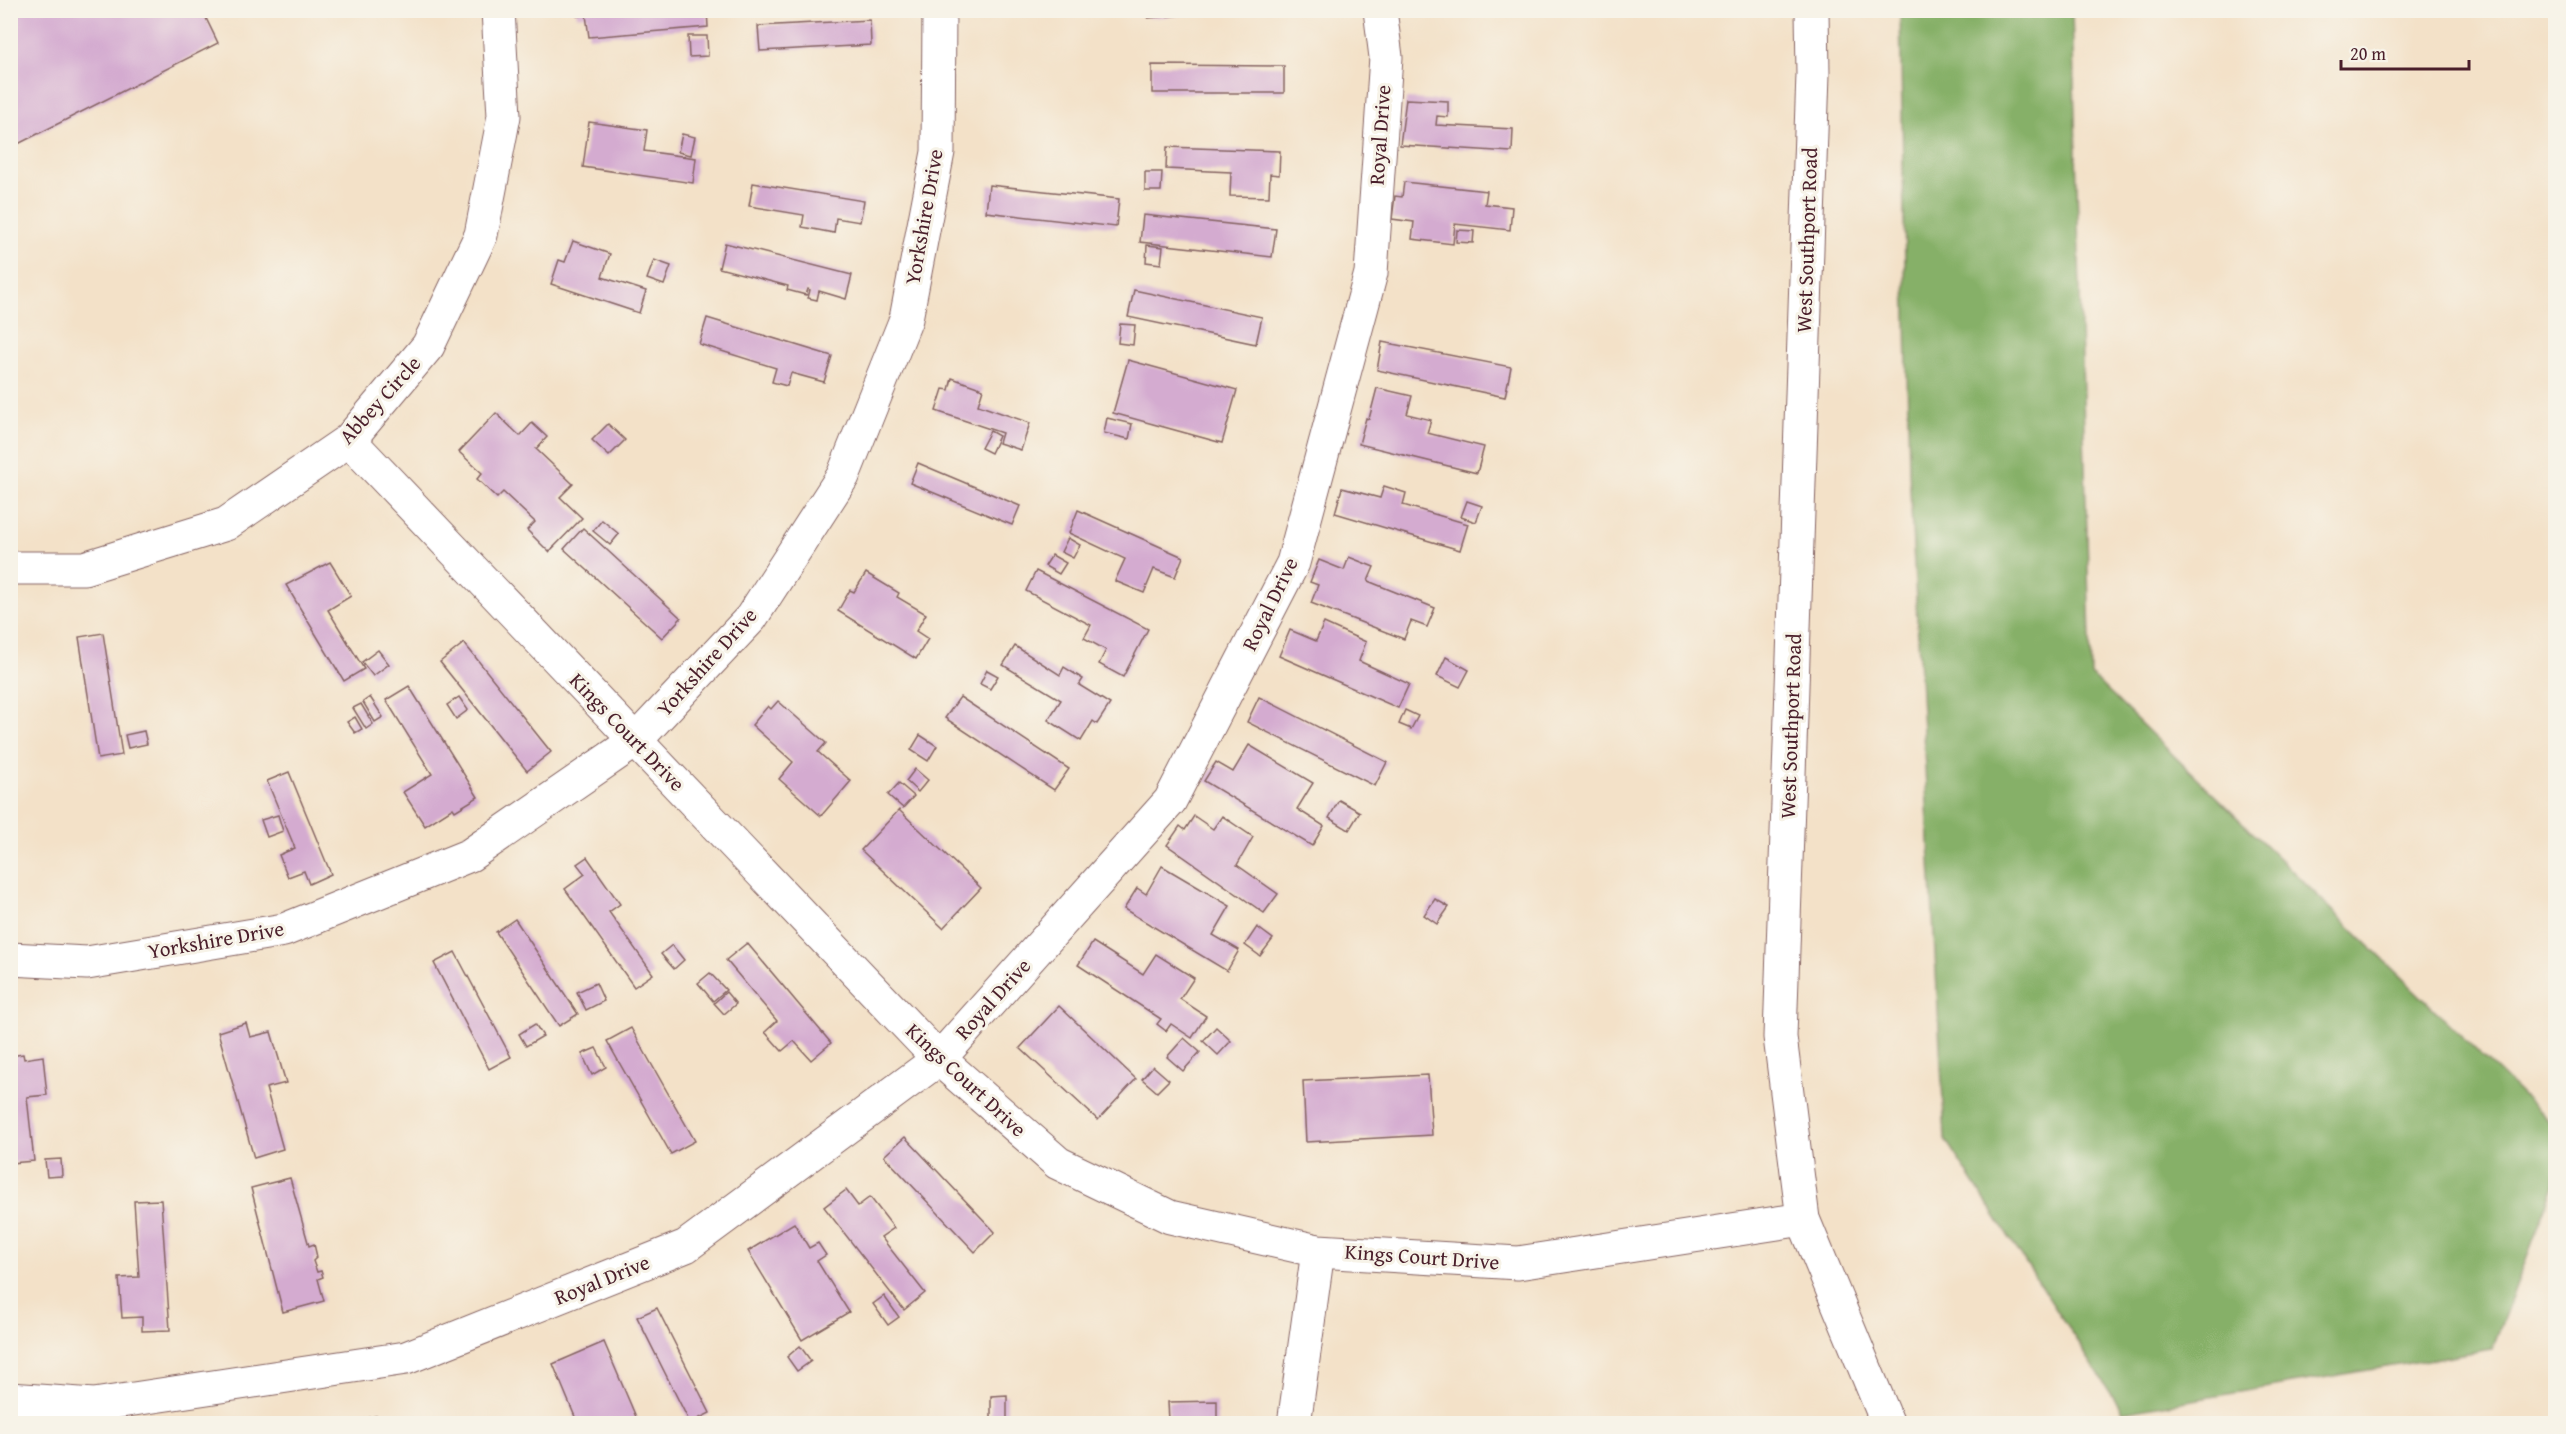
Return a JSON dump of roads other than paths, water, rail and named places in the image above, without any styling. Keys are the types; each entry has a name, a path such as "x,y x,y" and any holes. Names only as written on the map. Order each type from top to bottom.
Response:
{"street":[{"name":"Abbey Circle","path":"10,568 84,568 226,524 349,440 428,346 481,236 504,116 498,10"},
{"name":"Yorkshire Drive","path":"10,959 87,963 284,930 470,855 635,741 751,618 843,476 906,319 938,152 939,10"},
{"name":"Royal Drive","path":"10,1399 94,1405 406,1358 686,1246 939,1059 1170,801 1293,563 1371,273 1386,57 1380,10"},
{"name":"West Southport Road","path":"1812,10 1813,74 1780,1037 1803,1219 1888,1424"},
{"name":"Kings Court Drive","path":"349,440 939,1059 1058,1163 1170,1217 1318,1251 1518,1263 1803,1219"},
{"path":"1294,1424 1318,1251"}]}
